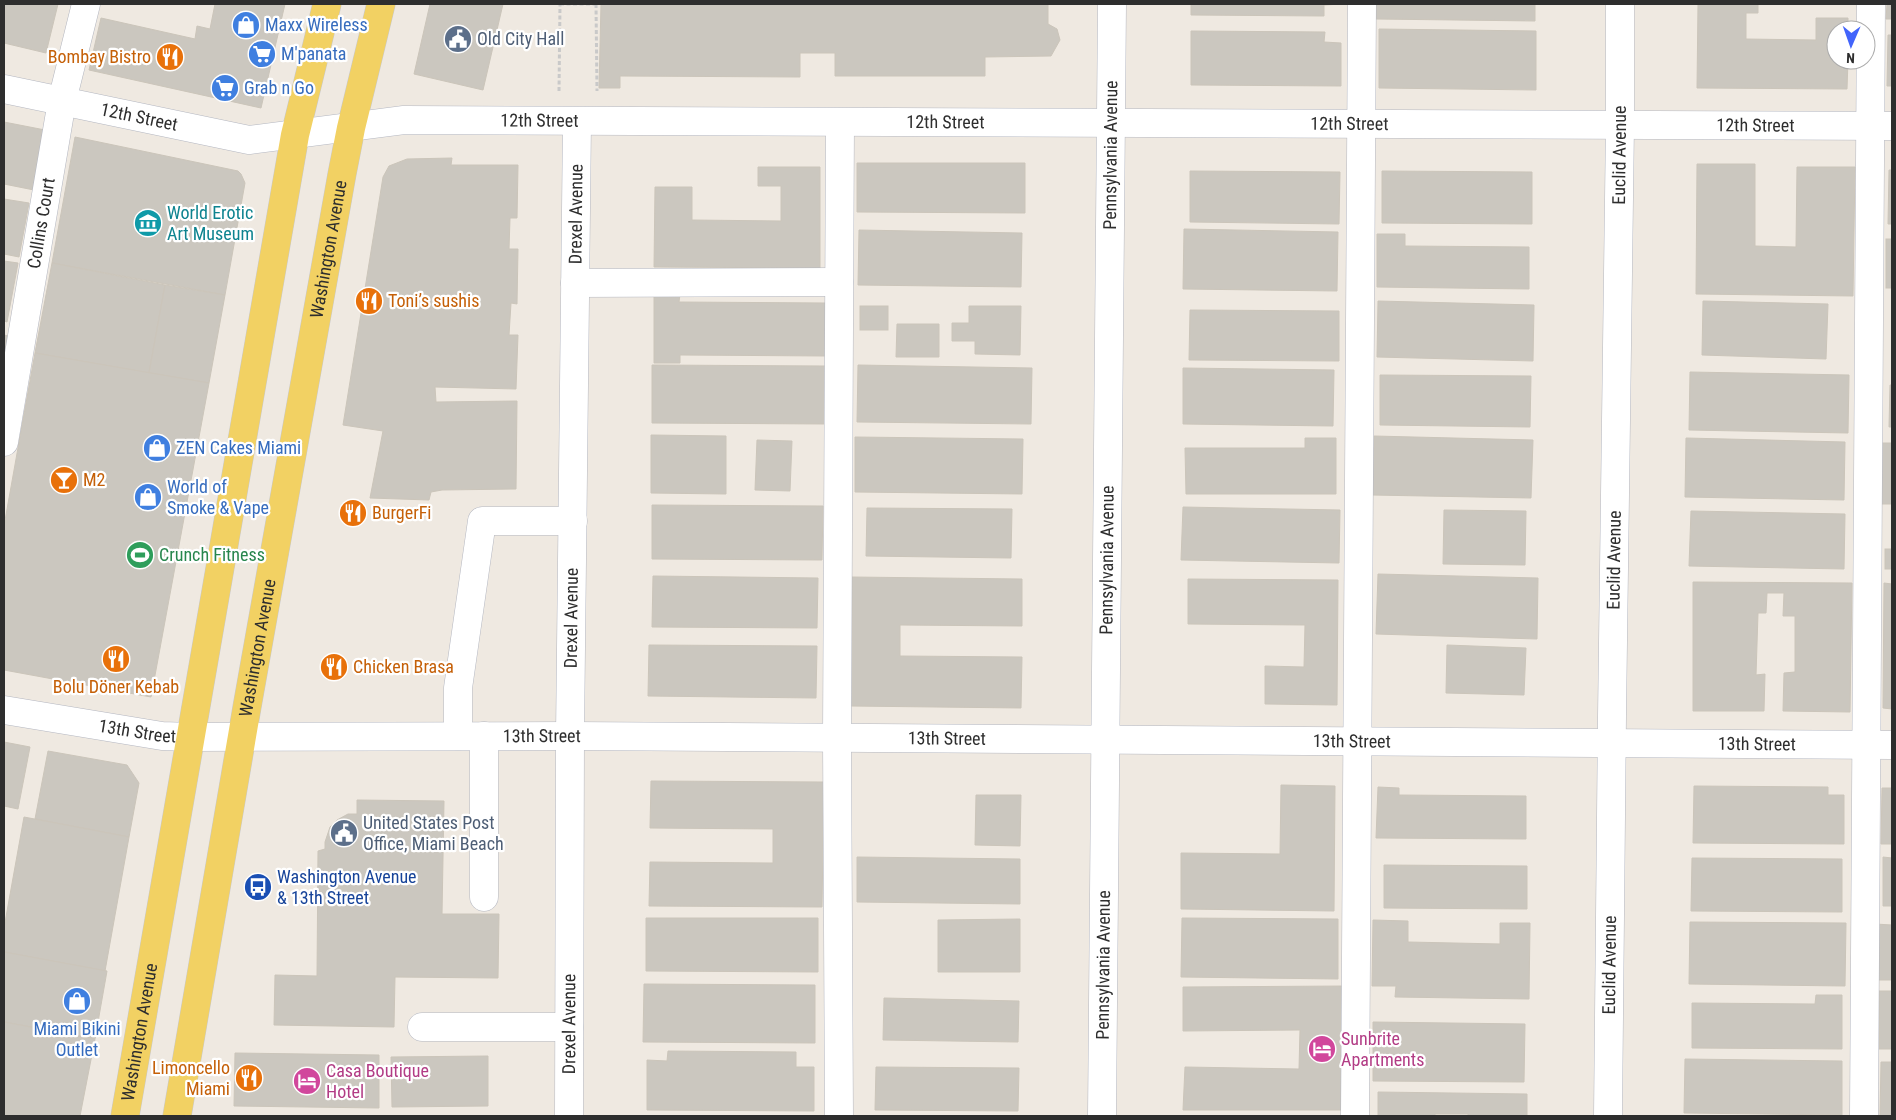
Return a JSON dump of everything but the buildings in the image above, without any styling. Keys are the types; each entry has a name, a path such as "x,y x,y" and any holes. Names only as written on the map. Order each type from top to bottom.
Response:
{"main road":[{"name":"Washington Avenue","path":"125,1116 295,135 327,4"},
{"name":"Washington Avenue","path":"177,1116 351,128 381,4"}],"street":[{"name":"Collins Court","path":"4,442 62,101 86,4"},
{"name":"Pennsylvania Avenue","path":"1102,1116 1112,4"},
{"path":"1355,1116 1362,4"},
{"name":"Euclid Avenue","path":"1608,1116 1620,4"},
{"path":"1864,1116 1879,745 1881,126 1872,4"},
{"name":"12th Street","path":"4,89 249,140 404,120 1881,126"},
{"name":"Drexel Avenue","path":"569,1116 570,736 577,122"},
{"path":"839,1116 837,738 840,123"},
{"path":"575,283 839,282"},
{"path":"484,897 471,736 458,688 482,521 572,521"},
{"name":"13th Street","path":"4,710 162,736 191,737 570,736 1879,745"},
{"path":"422,1027 569,1027"}],"path":[{"path":"559,92 560,4 596,4 596,92"}],"place":[{"name":"Maxx Wireless","path":"246,25"},
{"name":"Old City Hall","path":"458,39"},
{"name":"M'panata","path":"262,54"},
{"name":"Bombay Bistro","path":"170,57"},
{"name":"Grab n Go","path":"225,88"},
{"name":"World Erotic Art Museum","path":"148,223"},
{"name":"Toni’s sushis","path":"369,301"},
{"name":"ZEN Cakes Miami","path":"157,448"},
{"name":"M2","path":"64,480"},
{"name":"World of Smoke & Vape","path":"148,497"},
{"name":"BurgerFi","path":"353,513"},
{"name":"Crunch Fitness","path":"140,555"},
{"name":"Bolu Döner Kebab","path":"116,659"},
{"name":"Chicken Brasa","path":"334,667"},
{"name":"United States Post Office, Miami Beach","path":"344,833"},
{"name":"Washington Avenue & 13th Street","path":"258,887"},
{"name":"Miami Bikini Outlet","path":"77,1001"},
{"name":"Sunbrite Apartments","path":"1322,1049"},
{"name":"Limoncello Miami","path":"249,1078"},
{"name":"Casa Boutique Hotel","path":"307,1081"}]}
